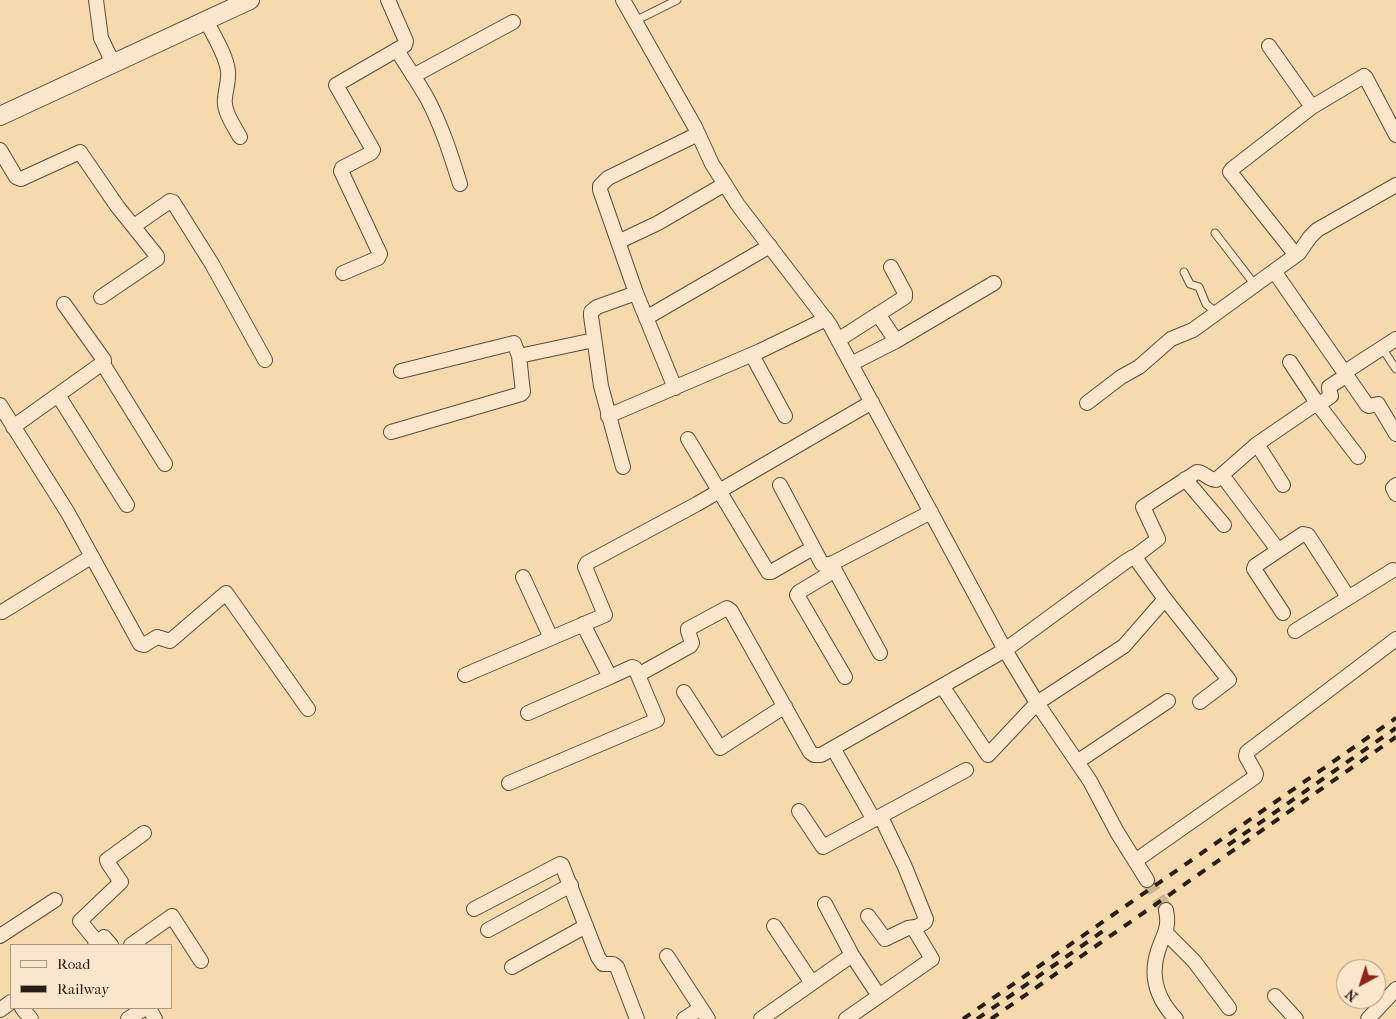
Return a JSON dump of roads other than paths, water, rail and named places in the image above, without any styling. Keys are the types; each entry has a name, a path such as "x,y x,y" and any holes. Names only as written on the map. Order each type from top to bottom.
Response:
{"street":[{"path":"96,0 102,38 113,63"},
{"path":"0,116 250,0"},
{"path":"343,273 378,258 380,254 341,171 342,168 371,153 373,150 336,85 405,45 406,41 388,0"},
{"path":"623,0 724,184 826,319 1005,650 1037,703 1090,781 1117,832 1147,880"},
{"path":"206,20 228,69 228,85 224,98 225,105 240,138"},
{"path":"413,76 513,22"},
{"path":"1269,46 1312,108"},
{"path":"397,50 428,99 449,148 460,184"},
{"path":"1295,254 1230,172 1232,169 1312,108 1364,76 1396,135"},
{"path":"675,388 636,293 600,186 603,181 698,134"},
{"path":"0,150 16,177 21,179 80,152 117,206 158,257 101,297"},
{"path":"618,242 671,215 724,184"},
{"path":"1087,403 1121,377 1139,367 1171,339 1189,332 1217,314 1301,251 1317,230 1396,186"},
{"path":"134,226 170,201 174,202 212,264 265,360"},
{"path":"646,318 770,246"},
{"path":"838,340 906,295 891,267"},
{"path":"1274,271 1367,405 1378,404 1396,434"},
{"path":"851,364 896,341 994,283"},
{"path":"623,467 601,386 591,312 597,307 636,293"},
{"path":"64,304 104,360 103,364 165,464"},
{"path":"878,314 896,341"},
{"path":"608,416 752,355 826,319"},
{"path":"638,675 690,646 692,642 688,629 727,608 731,611 810,752 818,756 1005,650 1125,562 1136,557 1158,539 1143,509 1144,506 1196,472 1199,471 1214,480 1257,444 1331,396 1328,389 1330,387 1396,338"},
{"path":"519,356 594,340"},
{"path":"391,432 522,394 523,392 519,356 514,342 400,371"},
{"path":"752,355 785,416"},
{"path":"1290,362 1318,404 1358,457"},
{"path":"13,427 103,364"},
{"path":"58,396 127,505"},
{"path":"465,675 605,614 585,567 586,562 719,491 872,402"},
{"path":"0,405 68,513 138,641 142,645 157,637 170,641 226,592 308,709"},
{"path":"688,439 768,572 813,548"},
{"path":"1257,444 1283,485"},
{"path":"1222,474 1278,550"},
{"path":"1185,479 1224,525"},
{"path":"780,485 823,565 834,567"},
{"path":"1396,485 1393,488 1396,494"},
{"path":"845,677 797,596 799,592 834,567 931,512"},
{"path":"1282,613 1254,569 1278,550 1303,534 1307,534 1348,597"},
{"path":"2,612 92,557"},
{"path":"1136,557 1165,599 1230,680 1200,702"},
{"path":"834,567 880,653"},
{"path":"1295,632 1392,570"},
{"path":"523,577 551,638"},
{"path":"942,686 988,755 1037,703 1119,650 1165,599"},
{"path":"583,624 610,677"},
{"path":"1135,861 1256,777 1246,756 1247,752 1396,639"},
{"path":"509,784 656,721 657,718 635,668 632,667 528,713"},
{"path":"684,692 720,748 785,706"},
{"path":"1077,762 1168,701"},
{"path":"833,748 878,818 905,867 926,918 925,922 885,939 868,916"},
{"path":"799,811 823,847 966,770"},
{"path":"101,944 80,920 121,882 107,860 144,833"},
{"path":"474,909 560,864 564,866 600,961 617,967 637,1019"},
{"path":"488,930 571,885"},
{"path":"0,936 56,900"},
{"path":"825,904 852,954 878,996"},
{"path":"1166,910 1168,920 1166,933 1158,951 1154,970 1157,992 1166,1008 1176,1019"},
{"path":"132,944 172,916 201,960"},
{"path":"512,967 586,926"},
{"path":"774,926 812,983"},
{"path":"846,1019 932,959 914,929 915,927"},
{"path":"1166,933 1194,961 1229,1008"},
{"path":"761,1019 852,954"},
{"path":"667,956 704,1014 684,1019"},
{"path":"1368,1019 1396,988"},
{"path":"1275,996 1296,1019"},
{"path":"23,1009 31,1019"},
{"path":"128,1019 145,1009"}],"lane":[{"path":"635,21 677,0"},
{"path":"1215,233 1255,285"},
{"path":"1184,272 1190,284 1199,287 1206,304 1217,314"},
{"path":"1382,348 1396,369"}],"tunnel":[{"path":"1147,880 1166,910"}],"railway":[{"path":"963,1019 1396,718"},
{"path":"1228,845 1396,728"},
{"path":"991,1019 1396,737"},
{"path":"977,1019 1106,929"}]}
